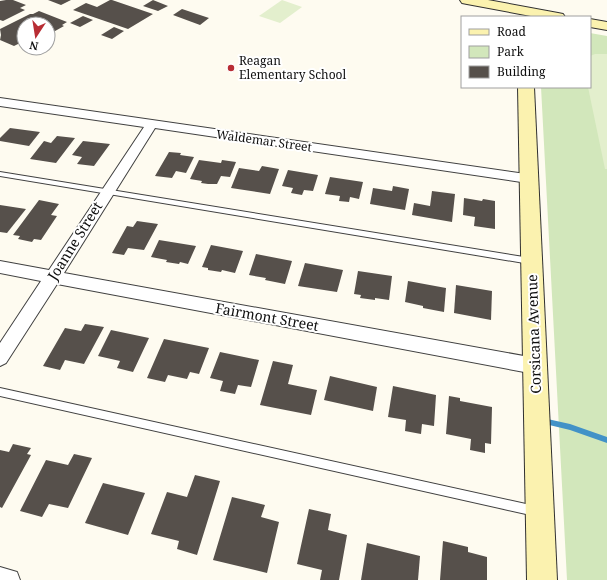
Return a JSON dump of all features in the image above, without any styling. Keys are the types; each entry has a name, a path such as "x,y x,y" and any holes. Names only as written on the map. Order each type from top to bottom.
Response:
{"street":[{"path":"467,0 525,9 554,16"},
{"path":"591,23 607,26"},
{"name":"Corsicana Avenue","path":"526,88 542,580"},
{"name":"Waldemar Street","path":"0,102 528,178"},
{"name":"Joanne Street","path":"0,358 152,125"},
{"name":"Fairmont Street","path":"0,267 535,366"},
{"path":"0,578 9,580"}],"lane":[{"path":"0,174 531,261"},
{"path":"0,392 540,512"}],"green space":[{"path":"282,0 302,7 280,23 259,16"},
{"path":"591,33 607,36 607,580 567,580 541,88 591,88"},
{"path":"607,54 607,169 605,169 588,88 591,88 591,56"}],"building":[{"path":"13,0 26,5 20,8 25,10 3,21 0,20 0,1"},
{"path":"48,0 71,0 61,5"},
{"path":"110,0 153,14 128,29 73,10 86,3 97,7"},
{"path":"153,0 168,6 158,11 143,6"},
{"path":"182,9 209,18 200,25 173,15"},
{"path":"39,11 52,16 26,16"},
{"path":"83,16 93,20 80,27 70,23"},
{"path":"56,18 67,22 62,25 64,26 56,30"},
{"path":"16,21 16,45 14,46 0,40 0,29"},
{"path":"114,27 124,31 112,39 101,35"},
{"path":"10,128 40,132 29,146 0,141 0,138"},
{"path":"57,136 75,138 56,163 30,159 44,141 51,143"},
{"path":"83,141 110,144 94,166 77,164 82,157 72,155"},
{"path":"169,152 181,153 180,155 194,157 186,173 176,171 172,178 155,176"},
{"path":"199,160 221,163 222,160 236,162 230,177 221,176 217,184 208,184 201,183 202,181 190,179"},
{"path":"262,166 279,169 270,194 231,188 239,168 259,171"},
{"path":"288,170 318,175 313,191 304,190 302,195 291,193 293,188 282,186"},
{"path":"330,177 363,182 359,199 350,197 349,202 339,201 340,196 325,194"},
{"path":"393,186 409,189 405,210 370,204 373,188 392,191"},
{"path":"432,191 455,194 452,222 412,215 414,203 430,206"},
{"path":"464,198 482,201 483,199 495,201 495,229 474,226 475,217 463,215"},
{"path":"39,200 59,204 51,215 57,216 41,240 34,239 32,242 18,239 20,236 13,235"},
{"path":"0,205 26,209 7,233 0,232"},
{"path":"137,221 158,224 144,250 128,248 124,255 112,253 127,226 133,227"},
{"path":"159,240 196,246 188,264 180,262 179,264 166,262 167,260 151,257"},
{"path":"211,245 243,251 235,273 222,270 221,272 208,270 208,268 202,267"},
{"path":"256,254 292,261 285,284 265,280 266,278 249,275"},
{"path":"305,263 343,270 337,292 298,286"},
{"path":"358,271 392,276 389,300 360,298 361,295 354,294"},
{"path":"408,281 446,288 444,312 423,308 423,306 405,302"},
{"path":"456,285 492,291 491,320 454,313"},
{"path":"85,324 104,327 84,364 65,360 60,370 43,366 65,328 81,331"},
{"path":"111,330 149,338 133,372 117,368 120,361 98,356"},
{"path":"164,339 209,348 199,374 190,372 187,379 168,375 165,382 147,378"},
{"path":"220,352 259,360 251,387 238,385 235,394 220,391 223,381 210,378"},
{"path":"273,361 293,365 288,384 317,390 311,415 260,405"},
{"path":"330,376 377,387 373,411 324,400"},
{"path":"393,386 436,395 434,426 422,424 421,434 405,431 406,420 388,417"},
{"path":"449,396 460,398 460,401 492,407 491,444 485,443 485,453 470,450 471,439 446,434"},
{"path":"13,444 31,448 27,454 31,455 2,508 0,507 0,450 9,452"},
{"path":"74,454 92,458 68,508 49,504 42,517 20,511 46,460 68,465"},
{"path":"195,475 220,481 197,555 177,549 179,541 151,534 167,492 187,497"},
{"path":"103,483 145,493 128,535 85,523"},
{"path":"232,497 265,505 261,517 279,522 267,573 213,560"},
{"path":"309,509 331,514 328,530 347,535 339,580 320,580 322,570 297,564"},
{"path":"443,541 468,547 468,552 487,557 487,580 440,580"},
{"path":"367,543 420,556 418,580 361,580"}],"waterway":[{"path":"543,421 570,427 607,440"}],"place":[{"name":"Reagan Elementary School","path":"231,68"}]}
